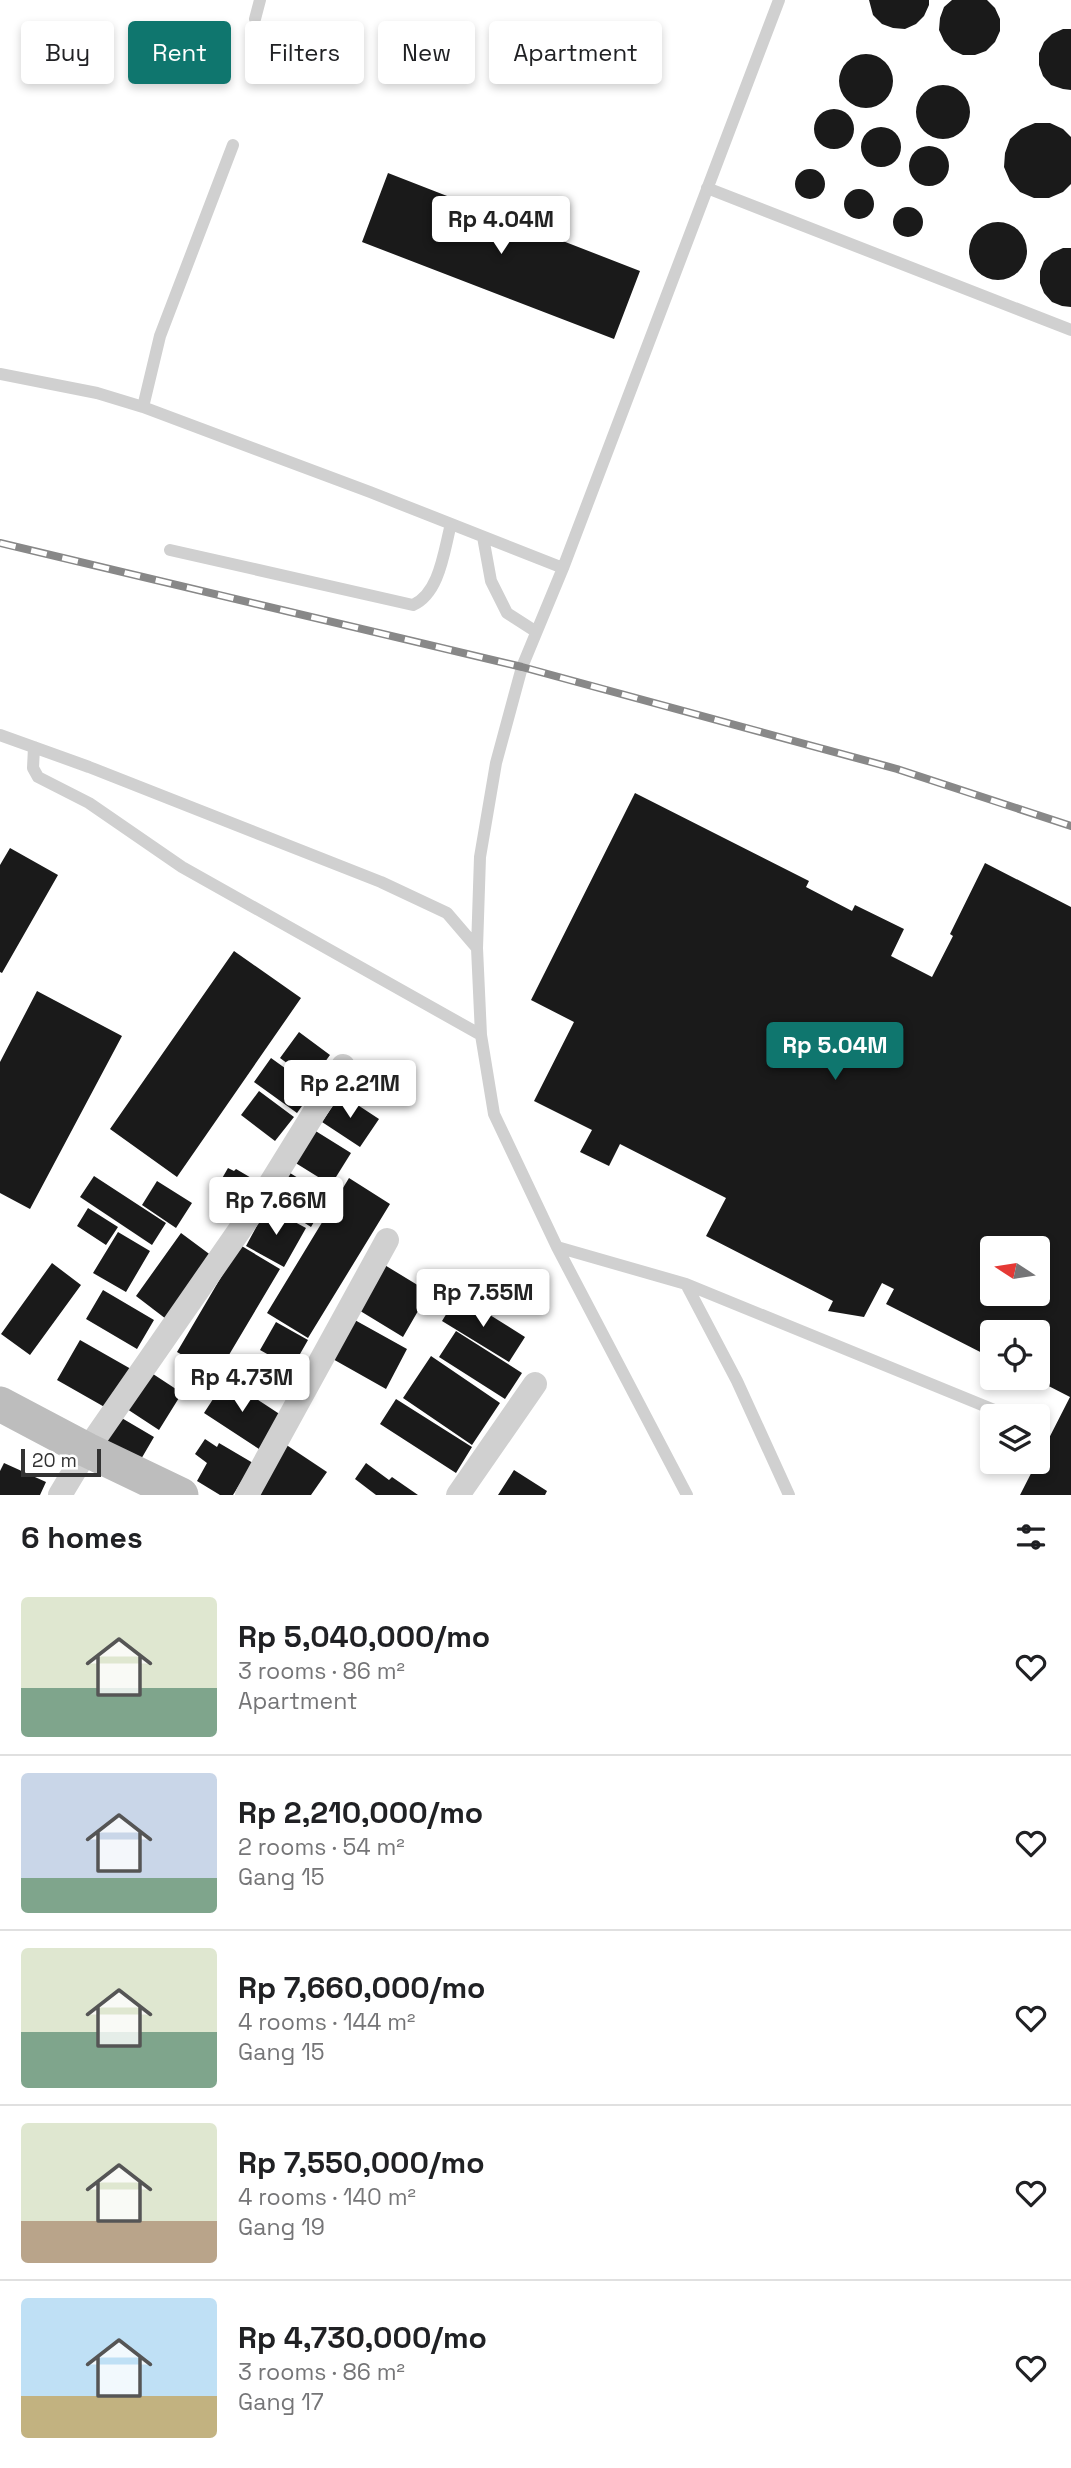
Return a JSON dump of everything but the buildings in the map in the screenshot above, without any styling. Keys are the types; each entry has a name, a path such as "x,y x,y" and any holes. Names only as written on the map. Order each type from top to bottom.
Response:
{"main road":[{"path":"3,1406 181,1495"}],"street":[{"path":"60,1495 87,1450 259,1202 343,1066"},
{"path":"247,1495 387,1240"},
{"path":"457,1495 535,1384"}],"lane":[{"path":"256,19 260,0"},
{"path":"687,1495 557,1247 494,1114 481,1035 477,948 480,857 496,763 522,667 563,568 779,0"},
{"path":"144,407 160,336 233,145"},
{"path":"707,188 1071,330"},
{"path":"0,374 97,393 144,407 563,568"},
{"path":"170,550 413,605 423,601 436,580 451,524"},
{"path":"483,537 491,581 506,613 535,631"},
{"path":"0,735 102,772 381,882 447,912 477,948"},
{"path":"34,747 33,768 38,777 89,803 182,867 481,1035"},
{"path":"557,1247 686,1284 980,1404"},
{"path":"686,1284 737,1381 789,1495"}],"railway":[{"path":"0,543 522,667 897,769 1071,826"}]}
